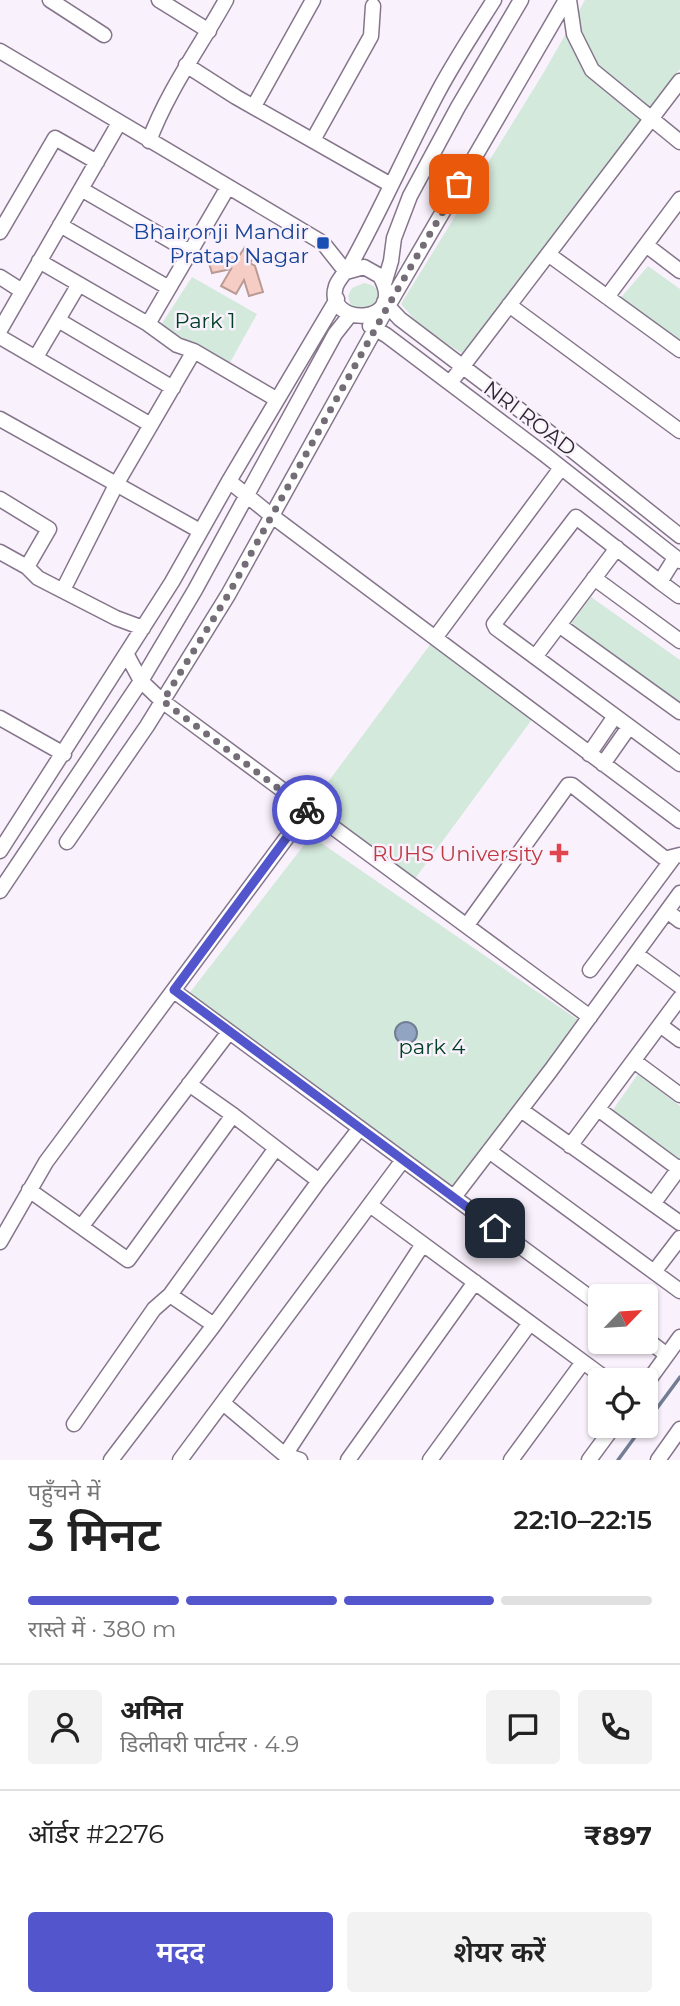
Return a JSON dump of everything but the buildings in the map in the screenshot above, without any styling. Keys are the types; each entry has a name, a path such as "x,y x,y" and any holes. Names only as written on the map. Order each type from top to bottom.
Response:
{"street":[{"path":"50,0 104,35"},
{"path":"159,0 209,31"},
{"path":"149,141 159,113 226,0"},
{"path":"254,106 313,0"},
{"path":"0,851 173,582 276,399 337,299 337,285 358,250 439,90 494,0"},
{"path":"384,284 394,238 410,196 521,0"},
{"path":"567,0 574,34 592,70 680,142"},
{"path":"67,842 163,701 228,595 376,329 386,304 567,0"},
{"path":"313,140 371,36 373,6"},
{"path":"0,51 323,243 348,254 358,250"},
{"path":"186,65 391,185"},
{"path":"450,383 680,81"},
{"path":"1,324 120,123"},
{"path":"0,232 55,138 97,162"},
{"path":"148,324 228,187"},
{"path":"81,189 190,252"},
{"path":"607,297 678,208"},
{"path":"60,225 169,288"},
{"path":"323,243 346,272"},
{"path":"646,245 680,271"},
{"path":"548,254 680,350"},
{"path":"39,261 148,324 177,345 194,351 276,399"},
{"path":"346,272 364,267 380,275 386,304"},
{"path":"0,277 22,291"},
{"path":"36,357 79,284"},
{"path":"337,299 350,315 360,317 370,315 386,304"},
{"name":"NRI ROAD","path":"386,304 400,320 680,536"},
{"path":"509,305 680,431"},
{"path":"0,891 141,681 195,590 335,334 350,315"},
{"name":"NRI ROAD","path":"350,315 376,329 450,383 678,560"},
{"path":"58,320 173,388"},
{"path":"0,337 151,425"},
{"path":"63,590 117,484 194,351"},
{"path":"0,419 200,531"},
{"path":"435,638 561,467"},
{"path":"229,481 680,821"},
{"path":"0,499 49,529 27,567"},
{"path":"680,595 576,517 494,624 680,764"},
{"path":"535,657 617,548"},
{"path":"0,552 27,567 38,578 116,618 144,628"},
{"path":"660,582 678,560"},
{"path":"594,578 680,642"},
{"path":"559,625 680,712"},
{"path":"127,655 141,681 163,701 590,1017"},
{"path":"589,754 615,716"},
{"path":"0,718 64,754"},
{"path":"603,764 629,727"},
{"path":"467,925 568,785 572,785 663,858 677,856"},
{"path":"0,1242 46,1162 308,808"},
{"path":"590,970 677,856"},
{"path":"454,1197 680,893"},
{"path":"667,911 680,921"},
{"path":"636,954 680,986"},
{"path":"174,990 588,1296"},
{"path":"570,1146 680,998"},
{"path":"660,1025 680,1040"},
{"path":"81,1227 229,1032"},
{"path":"634,1060 680,1095"},
{"path":"189,1084 319,1181"},
{"path":"598,1109 679,1168 653,1204"},
{"path":"521,1110 680,1223"},
{"path":"29,1190 128,1260 233,1115"},
{"path":"111,1460 360,1128"},
{"path":"74,1424 154,1309 170,1296 276,1148"},
{"path":"489,1151 680,1291"},
{"path":"180,1460 403,1160"},
{"path":"370,1205 591,1368"},
{"path":"654,1272 680,1238"},
{"path":"285,1455 423,1244"},
{"path":"348,1460 475,1282"},
{"path":"170,1296 214,1325"},
{"path":"430,1460 530,1323"},
{"path":"658,1368 680,1337"},
{"path":"658,1348 667,1355"},
{"path":"511,1460 583,1362"},
{"path":"223,1404 285,1455 300,1460"},
{"path":"658,1460 680,1429"},
{"path":"589,1460 605,1438"}],"green space":[{"path":"585,0 680,0 680,69 463,354 421,327 401,304 544,72"},
{"path":"648,266 680,289 680,346 618,301"},
{"name":"Park 1","path":"192,277 257,314 227,368 157,331"},
{"path":"364,283 373,286 377,291 377,307 352,310 348,296 352,288"},
{"path":"591,597 680,660 680,705 570,625"},
{"path":"435,638 536,714 411,884 308,809"},
{"name":"park 4","path":"311,836 581,1022 454,1190 188,995"},
{"path":"638,1074 680,1106 680,1163 610,1114"}],"water":[{"path":"406,1022 416,1029 417,1033 410,1043 406,1044 396,1037 395,1033 402,1023"}],"waterway":[{"path":"658,1407 680,1377"},
{"path":"618,1460 634,1438"}],"way so far":[{"path":"307,810 308,808 163,701 228,595 388,306 459,184"}],"place":[{"name":"Bhaironji Mandir Pratap Nagar","path":"323,243"},
{"name":"RUHS University","path":"559,853"}],"route":[{"path":"307,810 174,990 495,1228"}]}
